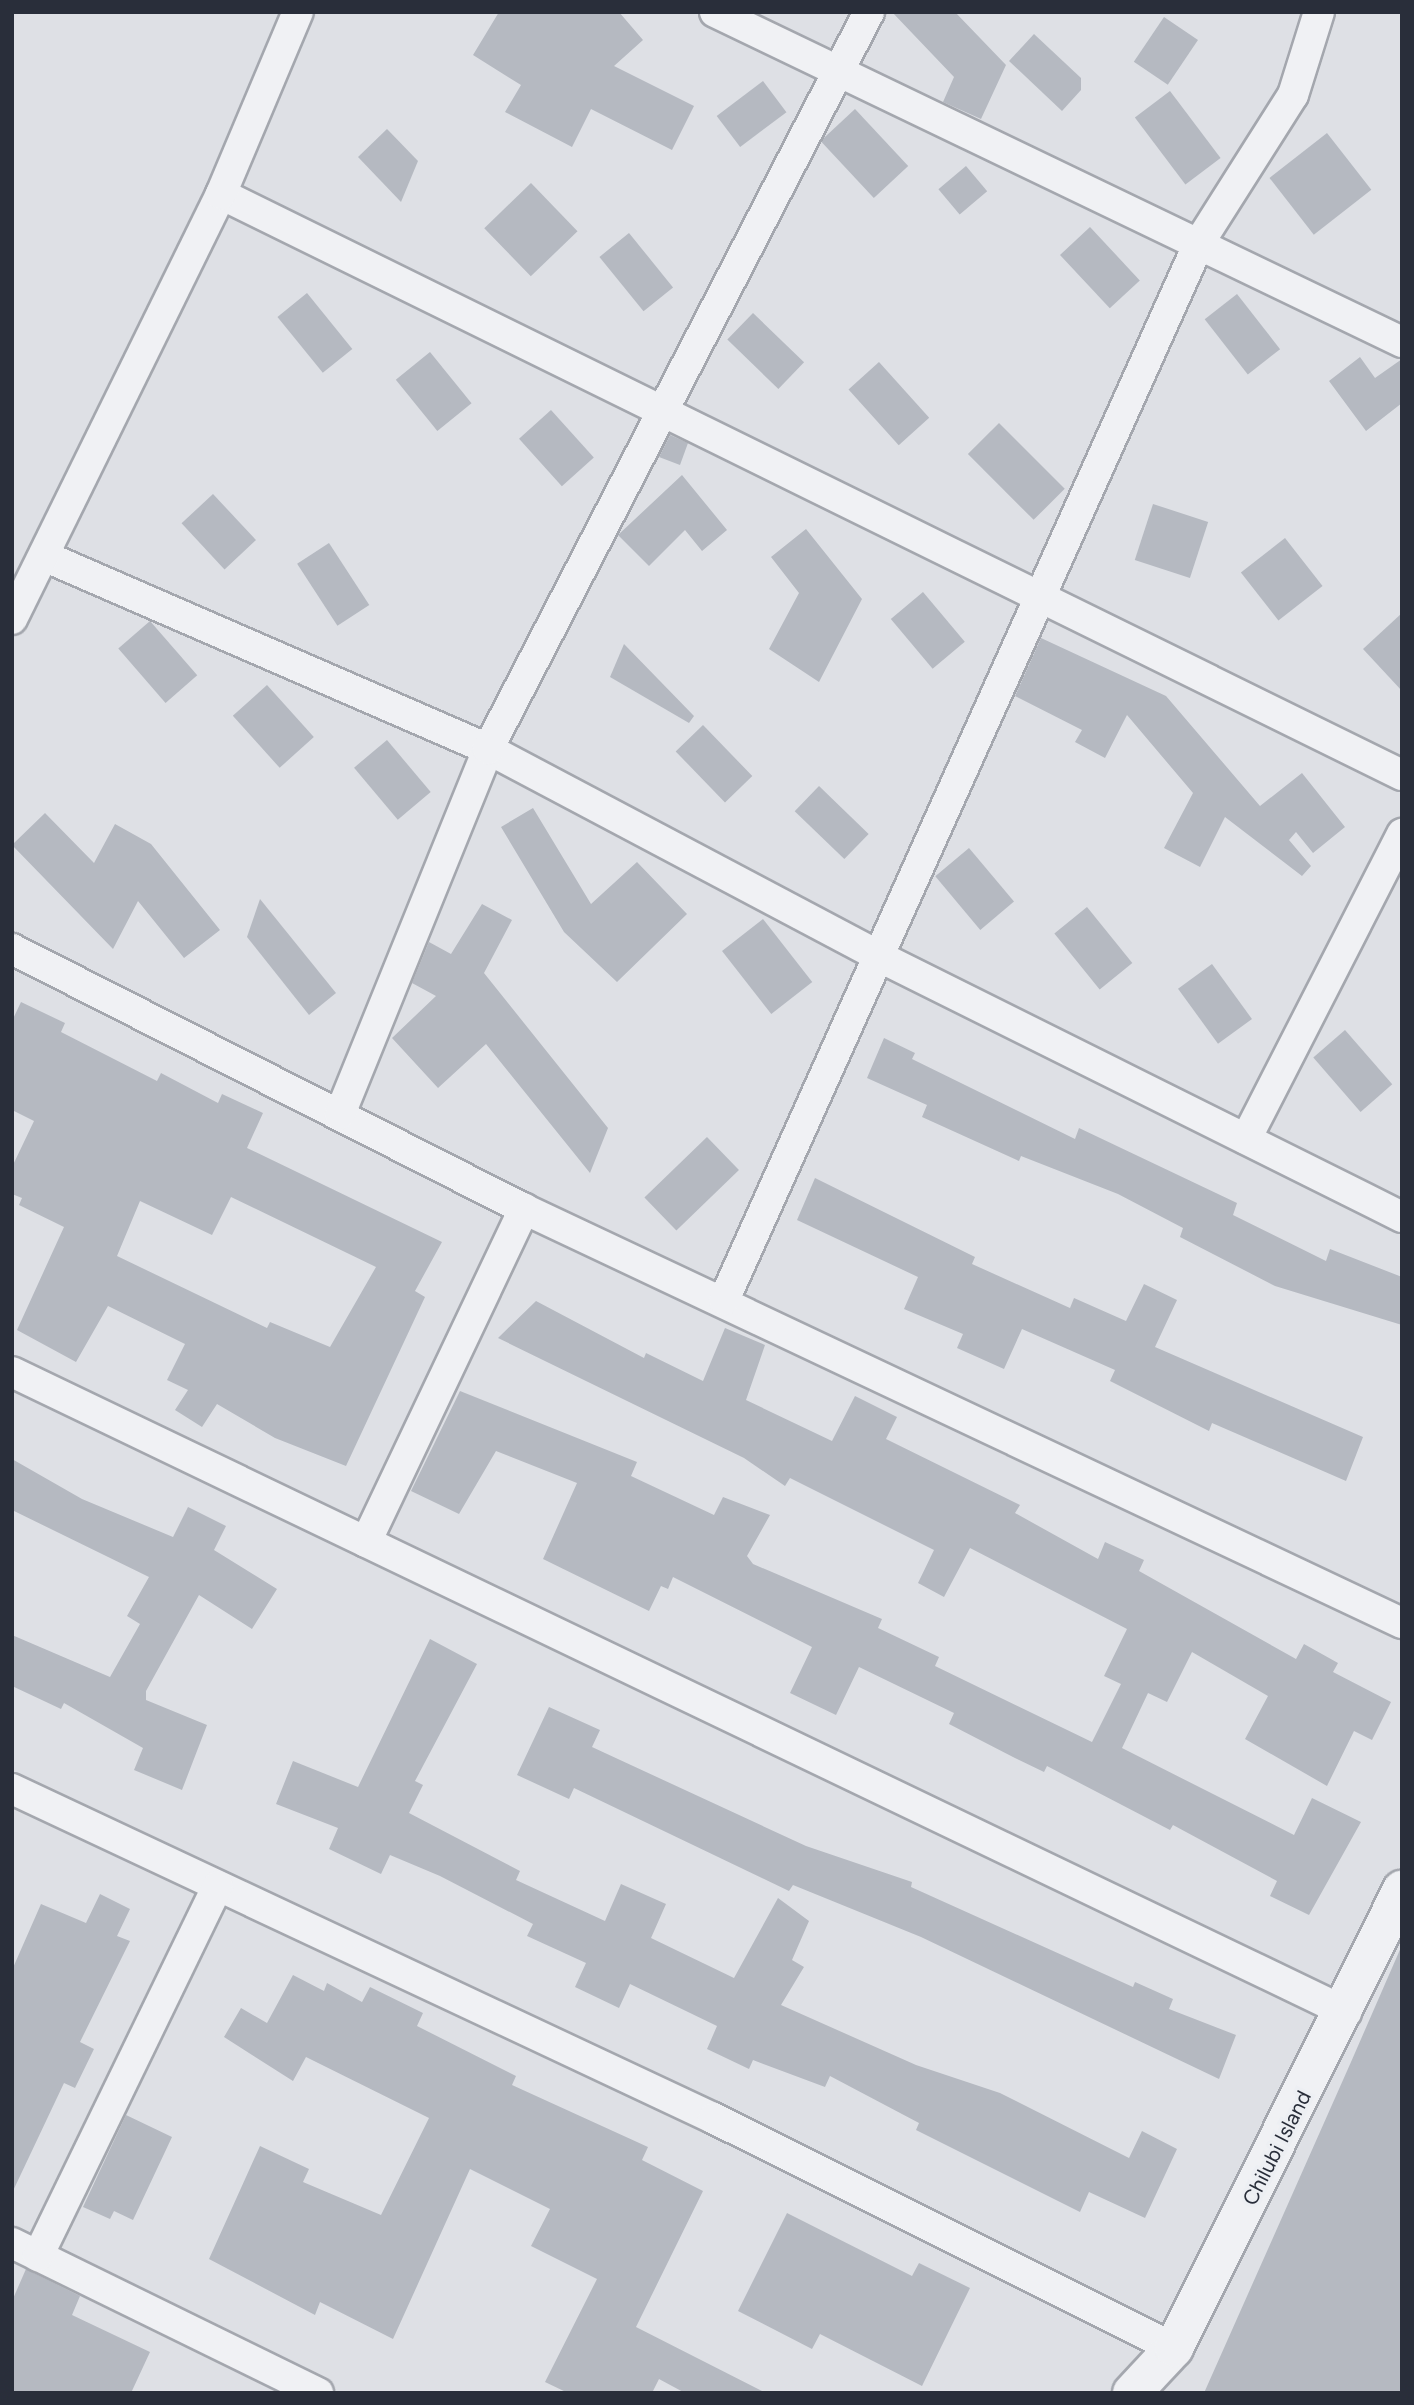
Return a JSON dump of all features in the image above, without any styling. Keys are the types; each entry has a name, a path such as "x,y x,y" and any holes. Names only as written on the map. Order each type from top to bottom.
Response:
{"street":[{"path":"12,619 221,194 298,12"},
{"path":"715,12 838,74 1199,243 1402,342"},
{"path":"340,1114 488,749 660,410 869,12"},
{"path":"724,1300 882,958 1040,594 1199,243 1293,95 1319,12"},
{"path":"221,194 1040,594 1402,775"},
{"path":"44,556 488,749 882,958 1402,1217"},
{"path":"1246,1139 1402,834"},
{"path":"12,949 524,1209 724,1300 1402,1623"},
{"path":"366,1542 524,1209"},
{"path":"12,1372 1346,2012"},
{"path":"12,1789 713,2118 1174,2348"},
{"path":"218,1886 25,2249 318,2393"},
{"name":"Chilubi Island","path":"1132,2393 1174,2348 1346,2012 1402,1890"}],"building":[{"path":"499,12 619,12 643,40 614,66 694,106 672,150 591,109 572,147 505,112 521,85 473,55"},
{"path":"892,12 955,12 1006,65 981,119 943,102 954,77"},
{"path":"1164,17 1198,40 1168,85 1134,62"},
{"path":"1034,34 1081,78 1081,90 1062,111 1009,61"},
{"path":"763,81 786,112 740,147 717,116"},
{"path":"1170,91 1221,158 1185,185 1135,117"},
{"path":"855,109 908,166 874,198 821,141"},
{"path":"387,129 418,161 401,202 358,157"},
{"path":"1327,133 1371,190 1314,235 1269,178"},
{"path":"966,166 987,191 960,214 938,189"},
{"path":"531,183 578,231 531,276 484,228"},
{"path":"1090,227 1140,280 1110,308 1060,255"},
{"path":"629,233 673,287 644,311 599,257"},
{"path":"307,293 352,349 323,373 277,317"},
{"path":"1237,294 1280,349 1248,374 1205,319"},
{"path":"753,313 804,362 778,389 727,340"},
{"path":"430,352 472,403 437,431 396,380"},
{"path":"1360,357 1375,378 1402,359 1402,403 1366,431 1329,381"},
{"path":"879,362 929,418 899,445 849,389"},
{"path":"551,410 594,458 562,486 519,439"},
{"path":"999,423 1065,489 1034,520 968,454"},
{"path":"670,435 688,443 680,465 659,457"},
{"path":"682,475 727,530 702,551 685,530 649,566 618,535"},
{"path":"213,494 256,540 225,569 182,523"},
{"path":"1153,504 1208,522 1190,578 1135,560"},
{"path":"806,529 862,599 819,682 769,649 799,593 771,557"},
{"path":"1285,538 1323,586 1278,621 1241,572"},
{"path":"329,543 369,605 337,626 297,564"},
{"path":"923,592 965,642 933,669 891,619"},
{"path":"1402,613 1402,691 1363,649"},
{"path":"150,621 197,675 166,703 118,649"},
{"path":"1041,638 1166,696 1260,806 1302,773 1345,827 1313,853 1296,832 1289,840 1311,866 1302,876 1225,817 1200,867 1164,848 1193,793 1127,715 1105,758 1075,742 1082,730 1015,696"},
{"path":"624,644 694,716 689,723 610,677"},
{"path":"267,685 314,737 280,768 233,716"},
{"path":"703,725 752,776 725,802 676,751"},
{"path":"387,740 431,792 398,820 354,768"},
{"path":"819,786 869,834 844,859 795,811"},
{"path":"533,808 591,904 637,862 687,914 617,982 564,932 501,827"},
{"path":"45,813 94,863 115,824 151,844 220,930 184,958 138,901 113,949 12,845"},
{"path":"969,848 1014,902 980,930 935,876"},
{"path":"260,899 336,993 309,1015 247,937"},
{"path":"482,904 512,920 484,973 608,1128 590,1173 486,1044 438,1088 392,1038 436,996 412,983 429,942 451,954"},
{"path":"1087,907 1132,963 1100,989 1054,933"},
{"path":"763,919 812,982 771,1014 722,951"},
{"path":"1212,964 1252,1019 1218,1044 1178,989"},
{"path":"21,1002 65,1023 61,1032 157,1081 161,1073 218,1103 222,1094 263,1113 247,1148 442,1242 415,1291 425,1297 346,1466 275,1438 217,1404 202,1427 175,1410 188,1390 167,1380 185,1344 108,1306 76,1362 17,1330 64,1227 19,1205 22,1198 12,1194 12,1167 34,1121 12,1110 12,1021","holes":["231,1197 376,1267 330,1347 270,1322 267,1328 117,1256 140,1201 212,1235"]},
{"path":"1345,1030 1392,1084 1361,1112 1313,1058"},
{"path":"884,1038 915,1053 912,1059 1075,1139 1079,1128 1237,1203 1233,1215 1326,1261 1330,1249 1402,1277 1402,1325 1275,1286 1180,1237 1183,1228 1118,1194 1021,1156 1019,1161 922,1117 927,1105 867,1078"},
{"path":"707,1137 739,1170 676,1231 644,1197"},
{"path":"815,1178 975,1257 972,1264 1070,1308 1074,1298 1126,1321 1144,1284 1177,1300 1155,1347 1363,1437 1346,1481 1212,1423 1209,1431 1110,1381 1115,1370 1022,1329 1004,1369 957,1348 963,1334 904,1309 918,1277 797,1220"},
{"path":"536,1301 644,1358 646,1353 703,1381 725,1328 765,1345 746,1400 832,1441 855,1396 897,1417 886,1439 1020,1505 1015,1513 1098,1559 1105,1542 1144,1560 1139,1571 1296,1659 1304,1644 1338,1663 1333,1672 1391,1702 1372,1740 1354,1731 1327,1786 1245,1739 1268,1696 1192,1652 1167,1702 1148,1693 1122,1748 1294,1835 1312,1798 1361,1822 1309,1915 1270,1896 1277,1881 1173,1825 1170,1830 1047,1766 1044,1772 1013,1757 949,1724 954,1713 859,1667 836,1715 790,1693 812,1647 673,1577 668,1589 661,1586 649,1611 543,1559 577,1483 496,1451 459,1514 411,1491 460,1391 637,1462 631,1476 714,1515 723,1497 770,1515 747,1556 753,1564 882,1619 878,1628 939,1657 935,1666 1092,1742 1121,1684 1104,1676 1127,1629 970,1548 944,1597 918,1583 934,1550 790,1478 785,1486 744,1458 498,1338"},
{"path":"12,1459 82,1499 173,1537 188,1507 226,1526 214,1550 277,1589 252,1629 199,1595 146,1691 146,1700 207,1725 182,1790 134,1770 143,1748 64,1703 61,1709 12,1686 12,1635 110,1677 140,1624 127,1616 149,1577 12,1510"},
{"path":"430,1639 477,1664 415,1781 423,1785 409,1813 520,1871 516,1880 605,1921 621,1884 666,1904 651,1938 734,1978 778,1898 809,1921 792,1960 804,1967 781,2005 916,2065 1000,2093 1129,2158 1142,2131 1177,2149 1145,2218 1089,2192 1080,2212 916,2130 919,2123 830,2076 825,2087 753,2060 749,2069 707,2049 717,2026 630,1984 619,2008 575,1987 586,1963 527,1936 533,1924 440,1876 390,1855 381,1874 329,1849 338,1828 276,1804 293,1761 358,1787"},
{"path":"549,1707 600,1730 592,1747 806,1846 912,1882 911,1887 1133,1987 1135,1982 1173,1999 1169,2009 1236,2035 1219,2079 921,1937 793,1885 789,1891 574,1788 569,1799 517,1775"},
{"path":"100,1894 130,1909 117,1936 130,1941 80,2042 94,2049 75,2088 64,2083 12,2193 12,1970 41,1904 86,1923"},
{"path":"1402,1945 1402,2393 1204,2393 1351,2062"},
{"path":"293,1975 324,1991 327,1983 362,2002 370,1987 423,2013 417,2026 516,2076 512,2085 648,2147 642,2160 703,2191 636,2327 766,2393 685,2393 659,2379 652,2393 568,2393 545,2382 597,2279 531,2246 550,2209 470,2169 393,2339 320,2302 315,2315 209,2259 260,2146 309,2169 303,2182 381,2215 429,2118 306,2057 293,2081 224,2037 241,2008 267,2023"},
{"path":"126,2115 172,2137 133,2220 114,2211 110,2219 83,2207"},
{"path":"787,2213 912,2276 919,2263 970,2288 922,2386 820,2334 812,2349 738,2311"},
{"path":"26,2269 80,2296 72,2315 150,2352 131,2393 12,2393 12,2301"}]}
